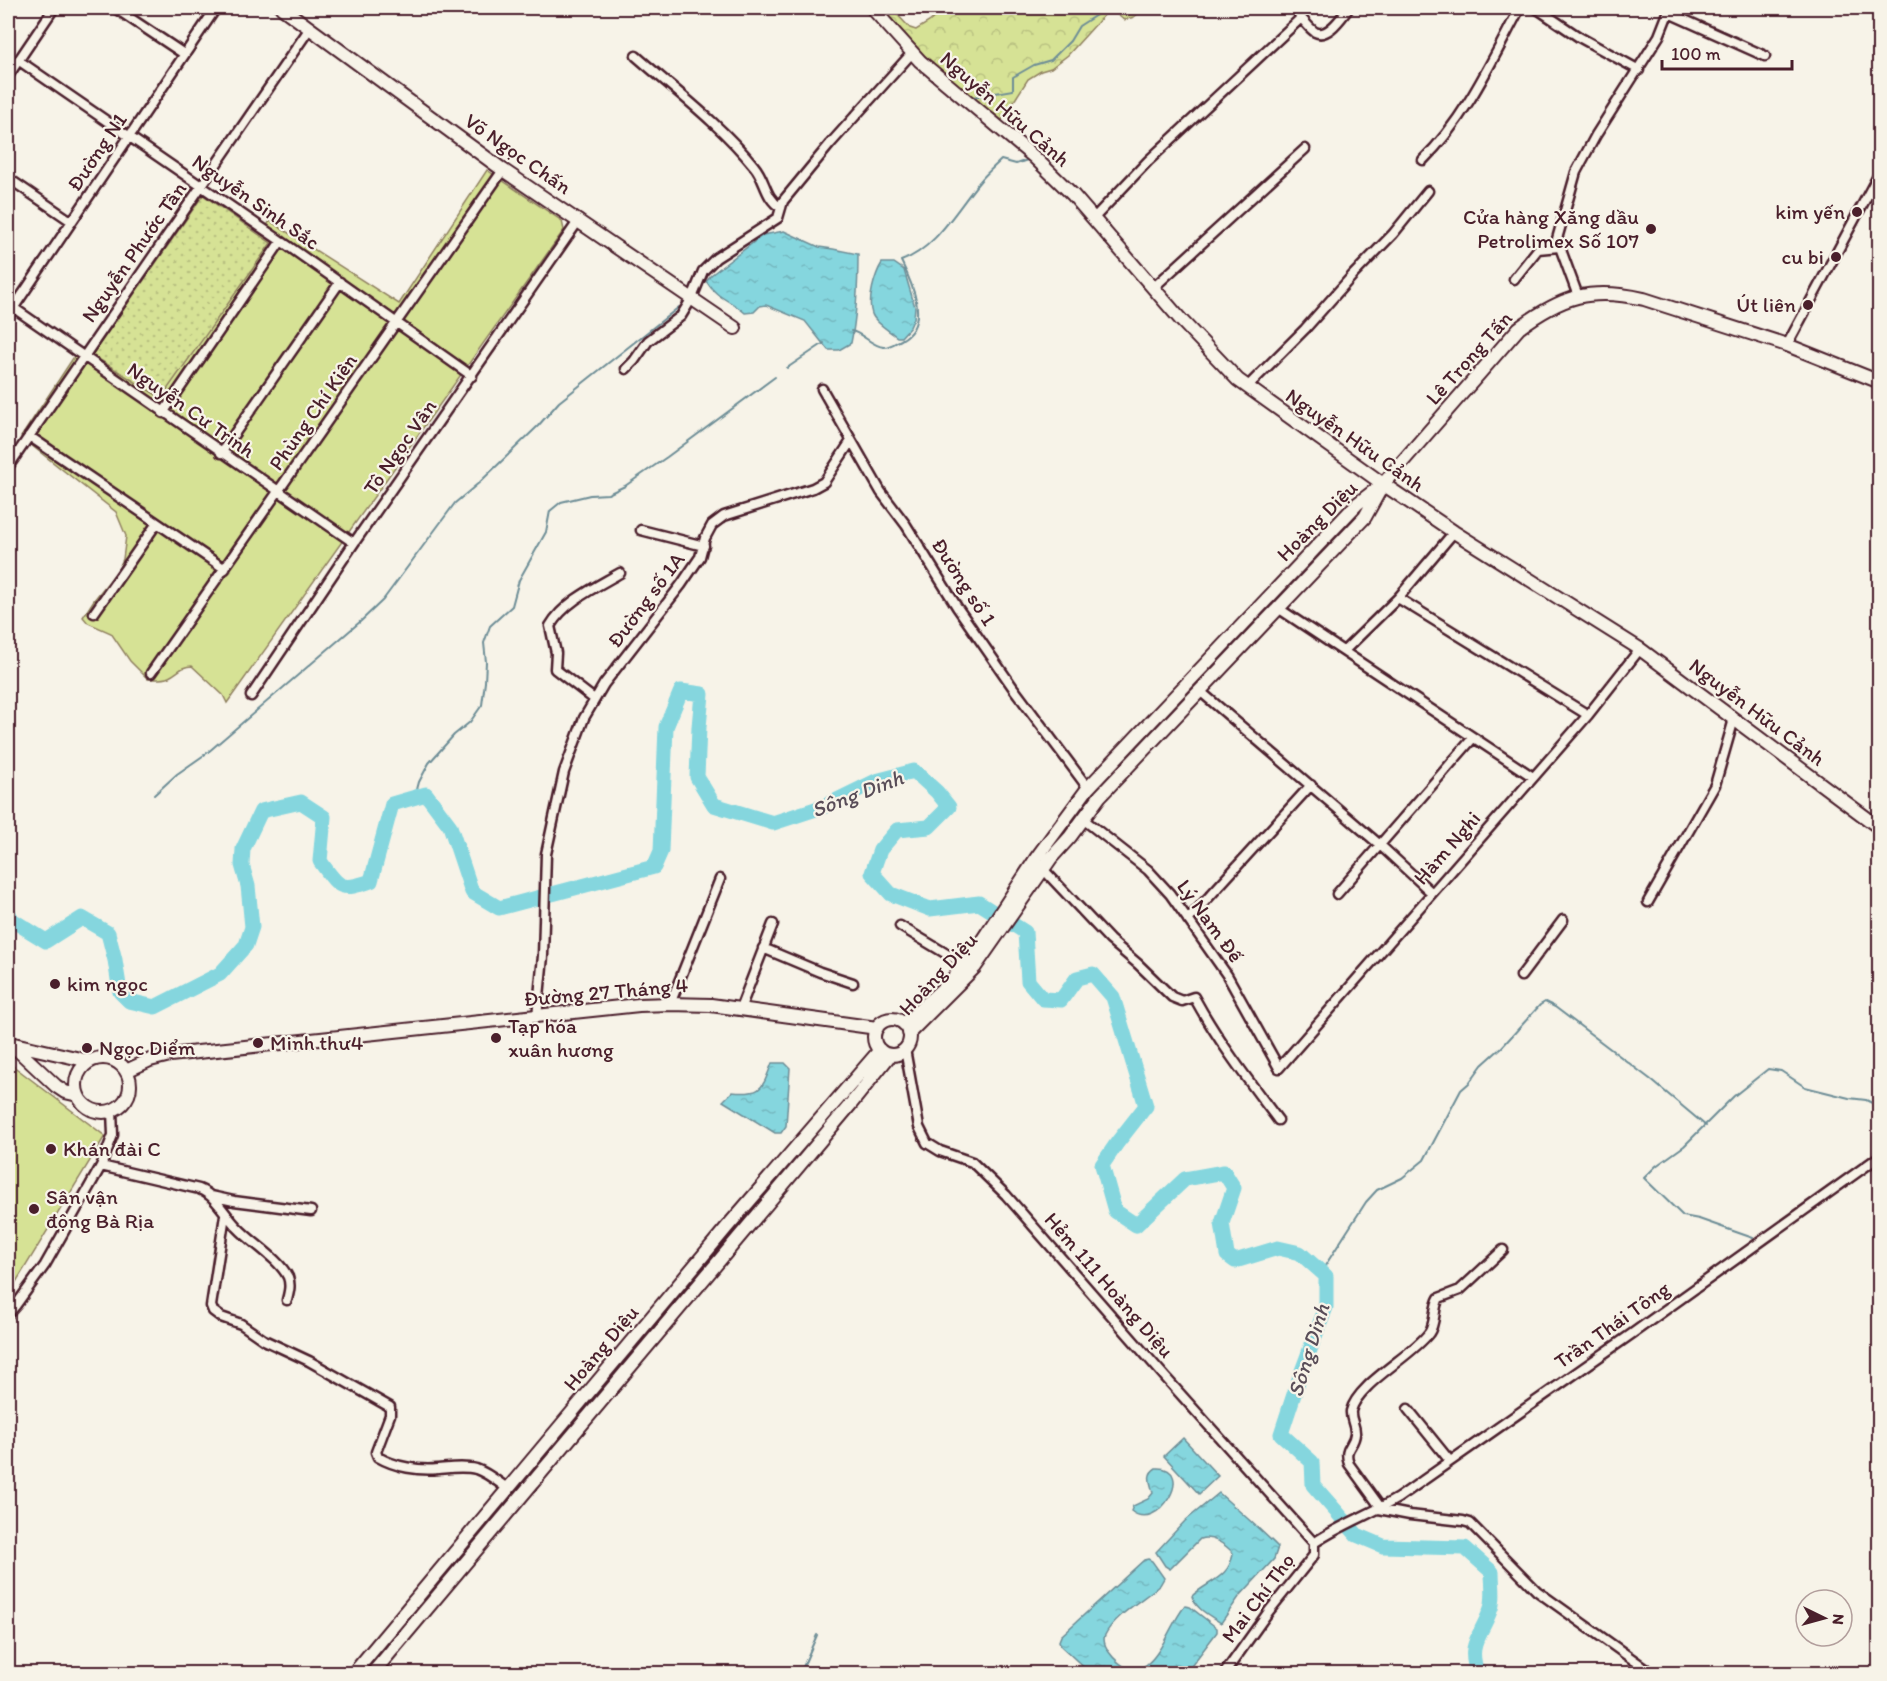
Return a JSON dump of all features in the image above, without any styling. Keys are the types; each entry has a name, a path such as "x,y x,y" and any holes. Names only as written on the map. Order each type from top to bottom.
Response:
{"main road":[{"name":"Võ Ngọc Chấn","path":"282,8 503,170 735,328"},
{"name":"Nguyễn Hữu Cảnh","path":"877,9 912,53 1034,157 1073,195 1153,288 1230,372 1247,387 1454,532 1640,649 1880,828"},
{"name":"Lê Trọng Tấn","path":"1383,484 1519,328 1544,310 1578,296 1621,294 1632,296 1787,345 1880,382"},
{"name":"Hoàng Diệu","path":"1030,879 1043,869 1100,796 1365,518 1383,484"},
{"name":"Hoàng Diệu","path":"1030,879 1057,829 1088,788 1357,504 1383,484"},
{"path":"1199,671 1209,681"},
{"path":"991,938 1030,879"},
{"name":"Hoàng Diệu","path":"906,1028 991,938"},
{"name":"Hoàng Diệu","path":"906,1028 964,979 991,938"},
{"name":"Đường 27 Tháng 4","path":"126,1071 150,1060 170,1055 639,1005 711,1005 877,1028"},
{"path":"889,1020 899,1021 906,1028 910,1039 905,1049 896,1055 885,1052 875,1040 877,1028 889,1020"},
{"path":"10,1042 89,1061 105,1058 120,1064 126,1071 129,1089 127,1096 118,1107 99,1112 83,1103 75,1085 82,1067 89,1061"},
{"path":"10,1042 61,1090 78,1095"},
{"name":"Hoàng Diệu","path":"353,1674 727,1227 885,1052"},
{"name":"Hoàng Diệu","path":"372,1674 850,1106 885,1052"},
{"path":"526,1468 536,1478"}],"street":[{"path":"8,76 54,8"},
{"path":"115,8 184,54"},
{"name":"Đường N1","path":"8,316 10,306 71,221 216,8"},
{"path":"1296,8 1301,18 1314,32 1321,33 1328,31 1349,8"},
{"path":"1423,160 1440,143 1465,106 1520,8"},
{"path":"1536,8 1579,37 1639,70"},
{"path":"1578,296 1559,247 1558,232 1576,172 1596,135 1659,36 1669,10 1765,56"},
{"path":"1094,219 1148,161 1301,18"},
{"name":"Nguyễn Phước Tần","path":"8,467 310,28"},
{"path":"626,369 648,341 681,316 692,298 703,271 716,258 778,218 783,201 830,144 912,53"},
{"path":"636,56 714,124 756,168 772,202 781,208"},
{"name":"Nguyễn Sinh Sắc","path":"18,60 201,185 472,376"},
{"path":"1153,288 1305,149"},
{"name":"Phùng Chí Kiên","path":"151,673 503,170"},
{"path":"1787,345 1880,172"},
{"path":"8,178 71,221"},
{"path":"1247,387 1305,329 1393,234 1428,191"},
{"name":"Tô Ngọc Vân","path":"251,696 354,543 579,220"},
{"path":"163,413 281,241"},
{"path":"1514,279 1538,249 1559,247"},
{"path":"221,453 340,282"},
{"name":"Nguyễn Cư Trinh","path":"10,306 354,543"},
{"name":"Đường số 1","path":"822,389 881,492 906,525 1014,689 1088,788"},
{"path":"29,436 225,569"},
{"name":"Đường số 1A","path":"537,1017 545,916 546,854 564,772 584,718 594,699 700,557 705,538 712,525 724,516 813,488 824,482 851,441"},
{"path":"94,613 157,523"},
{"path":"641,530 704,546"},
{"path":"1344,651 1398,598 1454,532"},
{"path":"594,699 555,669 556,653 550,626 555,617 584,594 620,573"},
{"path":"1398,598 1588,715"},
{"path":"1278,609 1533,777"},
{"name":"Hàm Nghi","path":"1279,1068 1588,715 1640,649"},
{"path":"1200,690 1380,844 1432,893"},
{"path":"1648,902 1715,785 1734,719"},
{"path":"1337,894 1473,738"},
{"path":"1188,920 1311,785"},
{"name":"Lý Nam Đế","path":"1083,819 1148,870 1170,894 1227,975 1279,1068"},
{"path":"1043,869 1110,940 1172,997 1182,1002 1194,997 1228,1053 1278,1120"},
{"path":"670,1004 720,879"},
{"path":"1521,976 1563,920"},
{"path":"740,1009 773,924"},
{"path":"900,926 965,966"},
{"path":"763,948 853,983"},
{"name":"Hẻm 111 Hoàng Diệu","path":"905,1049 919,1127 927,1143 940,1151 972,1162 1006,1195 1314,1543"},
{"path":"8,1314 45,1265 101,1166 113,1135 112,1110"},
{"name":"Trần Thái Tông","path":"1314,1543 1331,1532 1380,1509 1633,1333 1880,1156"},
{"path":"101,1166 185,1185 211,1196 225,1215 284,1271 290,1288 287,1300"},
{"path":"211,1196 311,1211"},
{"path":"225,1215 211,1306 213,1311 221,1317 241,1324 264,1340 309,1361 390,1407 390,1415 376,1452 378,1457 384,1461 415,1469 476,1469 487,1474 508,1490"},
{"path":"1503,1250 1460,1290 1439,1298 1429,1333 1368,1388 1352,1409 1355,1433 1346,1457 1380,1509 1470,1523 1537,1591 1649,1671"},
{"path":"1408,1409 1450,1461"},
{"name":"Mai Chí Thọ","path":"1224,1674 1269,1611 1314,1555 1314,1543"}],"green space":[{"path":"946,8 1140,8 1140,12 1124,20 1115,13 1106,13 1068,55 1051,68 1028,79 1002,120 942,75 887,14 888,10 893,10 910,28 916,30"},
{"path":"487,170 562,221 564,230 227,703 223,695 192,666 182,668 166,678 148,679 130,661 111,633 88,623 83,617 118,570 123,559 126,536 116,512 21,437 75,355 89,348 153,390 270,221 399,304"},
{"path":"203,195 271,243 161,398 92,355"},
{"name":"Sân vận động Bà Rịa","path":"8,1062 105,1136 13,1287 8,1283"}],"water":[{"path":"784,231 819,247 858,254 857,299 851,343 839,350 828,350 805,321 766,305 760,306 754,312 745,313 715,292 706,281 763,235"},
{"path":"882,263 894,263 904,270 915,307 910,327 901,337 897,337 883,327 872,314 870,302"},
{"path":"772,1063 785,1063 790,1068 786,1126 781,1133 775,1133 723,1101 732,1092 750,1092 760,1088"},
{"path":"1183,1438 1218,1476 1199,1494 1164,1456"},
{"path":"1156,1468 1168,1470 1173,1477 1173,1487 1162,1507 1152,1514 1142,1516 1131,1511 1133,1506 1148,1499 1153,1493 1150,1476"},
{"path":"1219,1493 1278,1547 1274,1559 1239,1597 1221,1623 1200,1608 1192,1596 1223,1574 1228,1568 1233,1553 1218,1541 1209,1538 1200,1539 1170,1569 1165,1566 1156,1552 1185,1521"},
{"path":"1148,1559 1164,1578 1160,1585 1109,1628 1104,1640 1105,1646 1113,1657 1124,1667 1130,1669 1136,1670 1144,1666 1157,1652 1185,1606 1190,1607 1217,1628 1217,1632 1186,1673 1090,1673 1061,1646 1059,1641 1061,1636 1144,1560"}],"waterway":[{"path":"972,97 1013,90 1013,77 1034,65 1051,60 1070,41 1079,26 1107,8"},
{"path":"851,331 884,347 895,344 910,333 915,324 916,303 914,291 901,261 914,255 936,237 981,180 1001,160 1016,164 1030,159"},
{"path":"154,795 177,774 207,753 361,621 383,600 455,503 538,426 559,402 679,307"},
{"path":"787,368 824,343"},
{"path":"415,797 419,782 429,763 454,735 470,722 482,705 486,662 484,643 490,626 512,606 519,580 546,532 550,511 561,502 590,495 608,494 625,486 775,377"},
{"name":"Sông Dinh","path":"8,912 12,920 46,941 82,918 108,933 120,992 129,1001 155,1007 220,974 246,945 252,927 248,886 242,865 243,849 261,811 301,802 324,817 320,861 336,882 352,886 371,881 392,804 426,794 450,826 472,892 499,908 654,867 661,851 666,727 681,691 702,694 697,777 714,805 773,823 825,806 876,781 914,771 937,792 949,807 929,827 897,830 880,850 872,873 891,894 930,909 979,903 1025,932 1028,981 1043,999 1061,1000 1077,978 1093,974 1113,997 1146,1106 1102,1165 1115,1211 1136,1225 1185,1179 1224,1172 1234,1188 1222,1223 1227,1255 1235,1261 1278,1248 1300,1253 1326,1276 1326,1307 1281,1434 1312,1462 1313,1485 1357,1535 1383,1546 1465,1548 1492,1572 1492,1607 1474,1648 1478,1674"},
{"path":"1321,1272 1366,1202 1377,1190 1402,1178 1424,1160 1461,1090 1482,1065 1545,1002 1555,1007 1650,1079 1706,1126"},
{"path":"1753,1238 1699,1219 1683,1216 1644,1178 1656,1166 1684,1146 1734,1096 1768,1069 1781,1071 1805,1087 1866,1100 1880,1107"},
{"path":"800,1674 817,1635"}],"place":[{"name":"kim yến","path":"1857,212"},
{"name":"Cửa hàng Xăng dầu Petrolimex Số 107","path":"1651,229"},
{"name":"cu bi","path":"1836,257"},
{"name":"Út liên","path":"1808,305"},
{"name":"kim ngọc","path":"55,984"},
{"name":"Tạp hóa xuân hương","path":"496,1038"},
{"name":"Minh thư4","path":"258,1043"},
{"name":"Ngọc Diểm","path":"87,1048"},
{"name":"Khán đài C","path":"51,1149"},
{"name":"Sân vận động Bà Rịa","path":"34,1209"}]}
